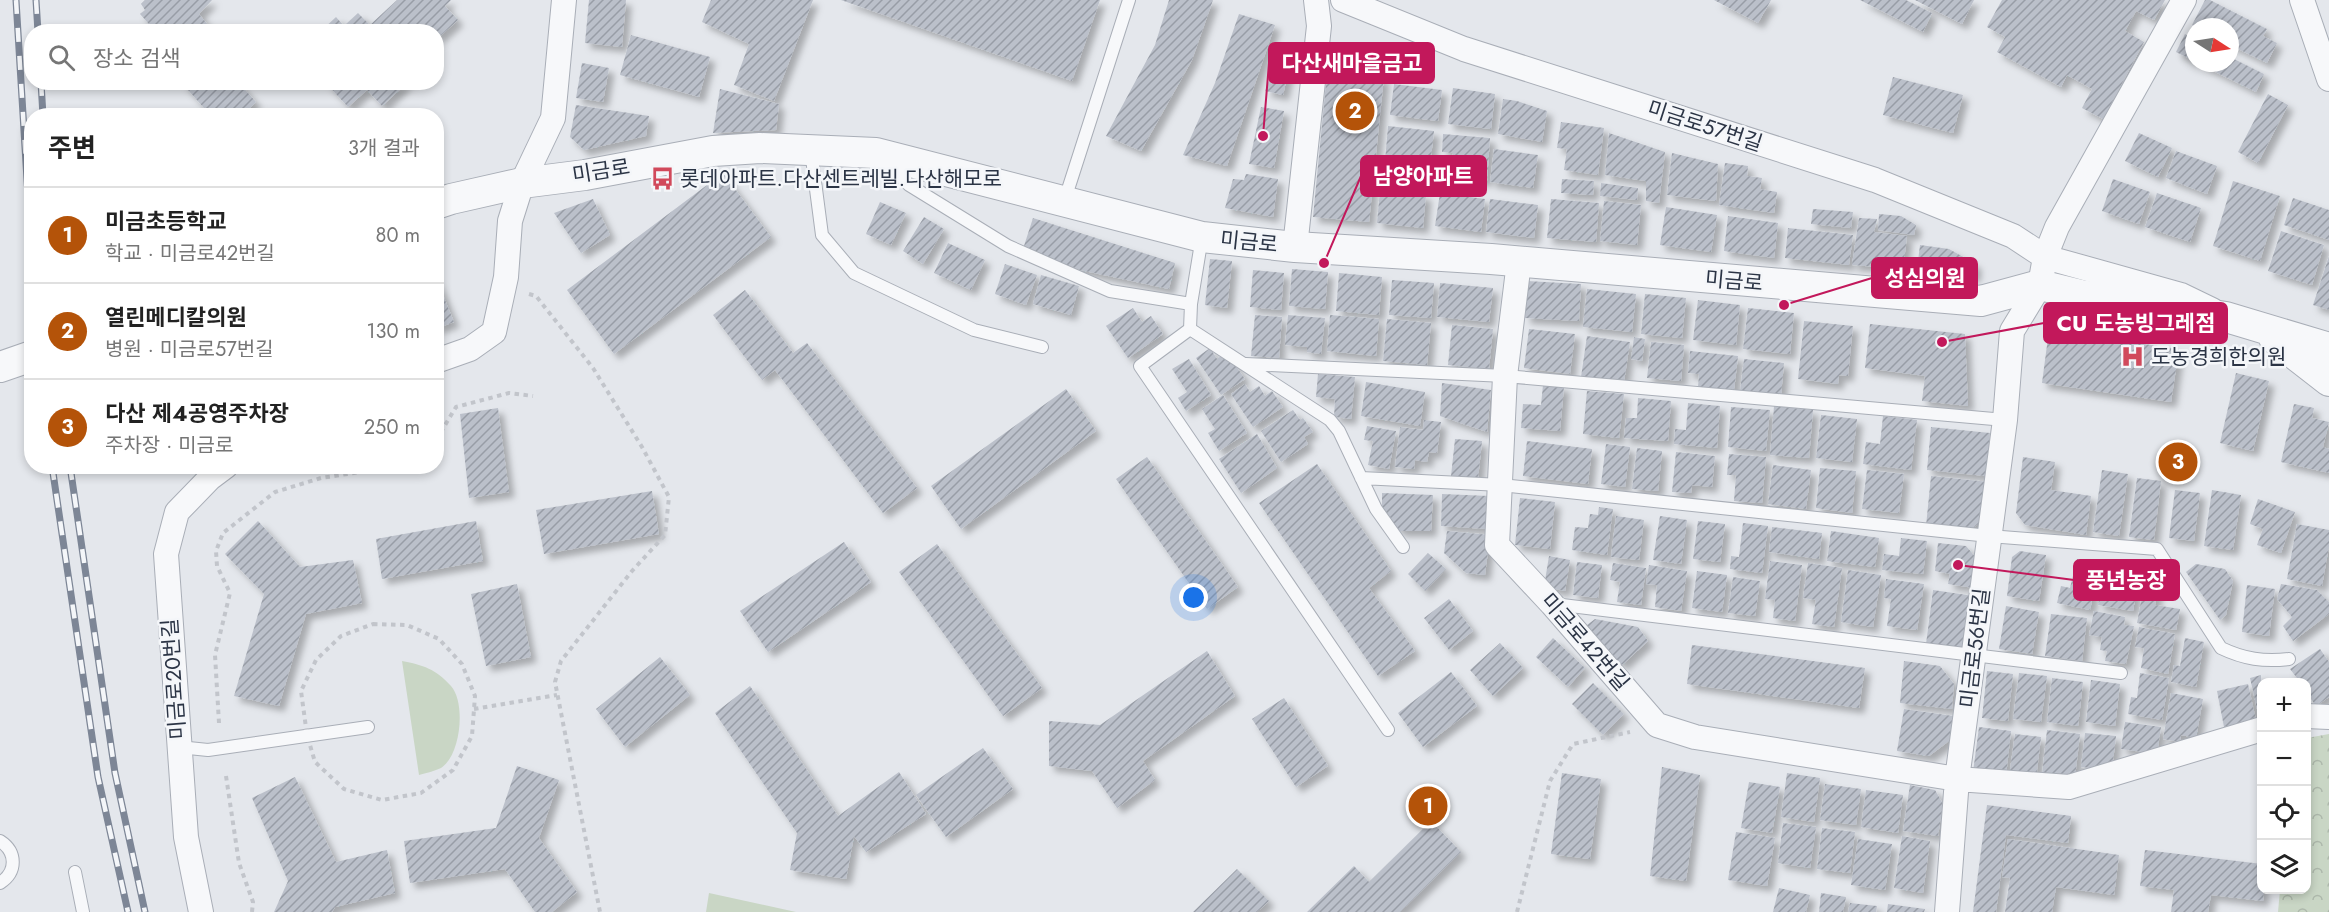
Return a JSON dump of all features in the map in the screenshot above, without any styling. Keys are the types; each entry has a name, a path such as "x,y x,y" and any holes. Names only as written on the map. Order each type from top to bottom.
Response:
{"street":[{"path":"444,359 470,349 494,332 506,278 510,221 522,183 554,118 564,0"},
{"path":"1295,247 1319,26 1316,0"},
{"name":"미금로57번길","path":"1343,0 1464,49 1875,180 2013,236 2042,271"},
{"name":"미금로56번길","path":"1947,912 1957,779 2005,420 2012,331 2042,271 2056,227 2184,0"},
{"path":"2302,0 2329,79"},
{"name":"미금로","path":"444,201 522,183 585,175 713,151 760,148 876,153 1202,237 1295,247 1491,259 1981,301 2042,271 2081,295 2226,317 2329,348"},
{"name":"미금로42번길","path":"1519,262 1505,376 1497,545 1552,604 1657,725"},
{"path":"2259,327 2329,381"},
{"path":"0,367 24,359"},
{"name":"미금로20번길","path":"201,912 186,837 166,555 177,512 215,474"},
{"path":"2311,716 2329,717"},
{"path":"1657,725 1695,737 1957,779 2069,787 2257,731"}],"lane":[{"path":"1064,203 1129,0"},
{"path":"811,150 822,235 854,273 974,330 1042,347"},
{"path":"876,153 909,185 1008,246 1110,291 1191,304"},
{"name":"미금로","path":"1190,329 1191,304 1202,237"},
{"path":"1388,730 1140,366 1190,329 1330,420 1339,431 1376,509 1403,547"},
{"path":"1246,364 1505,376 2005,420"},
{"path":"1361,478 1501,485 1989,536 2157,549 2221,648 2235,655 2257,660 2289,659"},
{"path":"1552,604 2121,673"},
{"path":"179,747 208,750 368,727"},
{"path":"0,841 9,848 14,862 8,877 0,884"},
{"path":"75,872 83,912"}],"path":[{"path":"529,294 536,296 593,368 642,447 669,497 665,535 632,572 561,661 555,682 599,912"},
{"path":"444,427 456,407 509,393 534,396"},
{"path":"219,723 215,655 230,593 217,566 216,551 223,533 275,492 321,478 347,474"},
{"path":"373,624 407,625 439,639 462,664 475,696 474,709 472,736 453,770 421,794 382,800 344,789 315,762 307,735 301,691 315,660 341,636 373,624"},
{"path":"474,709 557,695"},
{"path":"1517,912 1550,781 1573,744 1657,725"},
{"path":"226,776 239,863 253,902 252,912"}],"green space":[{"path":"402,661 423,666 440,675 451,686 459,704 457,741 448,761 441,768 419,775"},
{"path":"2329,734 2329,912 2278,912 2280,894 2311,894 2311,737"},
{"path":"709,893 796,912 706,912"}],"building":[{"path":"145,0 212,0 199,14 207,24 149,24 140,14 145,10 141,4"},
{"path":"397,0 451,0 445,6 458,20 444,33 444,24 371,24"},
{"path":"589,0 626,0 622,47 585,43"},
{"path":"711,0 813,0 774,101 734,85 749,44 702,22"},
{"path":"841,0 1100,0 1072,81"},
{"path":"1169,0 1213,0 1192,60 1141,151 1106,136 1155,45"},
{"path":"1714,0 1771,0 1758,23"},
{"path":"1860,0 1906,0 1932,13 1923,32"},
{"path":"1915,0 1974,0 1962,24"},
{"path":"2002,0 2165,0 2154,20 2136,11 2125,31 2144,42 2103,119 2082,108 2092,89 2067,75 2061,87 1997,52 2005,37 1987,27"},
{"path":"2205,0 2210,0 2267,29 2263,36 2277,43 2267,63 2239,49 2239,18 2196,18"},
{"path":"358,13 369,24 346,24"},
{"path":"1239,14 1275,25 1227,166 1183,155 1215,83"},
{"path":"336,17 342,24 329,24"},
{"path":"2185,34 2185,56 2176,52"},
{"path":"631,35 710,57 699,97 620,75"},
{"path":"1282,50 1293,52 1283,95 1265,91"},
{"path":"2239,62 2264,74 2256,92 2215,72 2239,72"},
{"path":"582,63 609,68 603,102 576,98"},
{"path":"1327,72 1384,77 1369,222 1313,217"},
{"path":"1893,77 1963,95 1953,133 1883,115"},
{"path":"1394,84 1442,90 1438,121 1390,115"},
{"path":"1453,88 1495,94 1491,129 1448,124"},
{"path":"720,89 779,104 776,130 713,133"},
{"path":"188,90 245,90 256,102 250,108 204,108"},
{"path":"332,90 367,90 348,107"},
{"path":"367,90 399,90 382,106"},
{"path":"2268,94 2288,105 2258,163 2238,152"},
{"path":"1503,99 1547,111 1542,142 1498,134"},
{"path":"576,105 649,116 646,136 584,150 570,137"},
{"path":"1261,107 1284,111 1274,168 1249,164"},
{"path":"1561,122 1604,128 1598,175 1564,170 1567,149 1557,148"},
{"path":"1388,126 1434,131 1430,166 1385,161"},
{"path":"1609,133 1665,152 1659,203 1646,201 1646,181 1605,175"},
{"path":"2139,133 2172,148 2158,177 2125,161"},
{"path":"1443,134 1490,138 1487,181 1451,178 1453,153 1442,152"},
{"path":"1494,149 1538,155 1533,188 1490,182"},
{"path":"2176,151 2217,166 2207,194 2166,178"},
{"path":"1672,153 1718,164 1716,201 1667,195"},
{"path":"1725,163 1748,166 1747,176 1762,178 1760,189 1777,192 1774,213 1719,205"},
{"path":"723,173 771,237 614,354 567,290"},
{"path":"1246,174 1278,179 1273,217 1225,208 1233,179 1244,180"},
{"path":"1562,179 1594,181 1593,195 1561,193"},
{"path":"2113,179 2150,192 2139,224 2102,211"},
{"path":"2233,181 2280,196 2260,261 2213,246"},
{"path":"1601,183 1638,188 1637,200 1600,196"},
{"path":"1380,190 1426,195 1423,228 1377,223"},
{"path":"1440,193 1485,199 1481,232 1435,226"},
{"path":"2157,193 2201,208 2190,242 2145,227"},
{"path":"2293,198 2329,210 2329,240 2284,225"},
{"path":"593,199 610,235 581,253 554,213"},
{"path":"1490,199 1538,205 1534,238 1486,232"},
{"path":"1551,199 1599,203 1596,242 1547,238"},
{"path":"1604,201 1641,205 1637,245 1600,241"},
{"path":"880,202 906,213 891,245 866,234"},
{"path":"1666,207 1717,215 1711,252 1660,245"},
{"path":"1813,209 1853,212 1851,228 1811,224"},
{"path":"1879,214 1901,216 1916,225 1914,235 1878,230"},
{"path":"1728,216 1778,223 1774,258 1724,251"},
{"path":"924,217 944,229 923,264 903,251"},
{"path":"1033,218 1175,263 1169,289 1080,270 1023,249"},
{"path":"1859,218 1877,219 1874,232 1907,236 1903,269 1852,265"},
{"path":"1788,228 1853,235 1849,265 1785,258"},
{"path":"2281,231 2324,245 2312,285 2268,271"},
{"path":"948,243 985,260 971,290 934,273"},
{"path":"1920,245 1949,249 1976,264 1975,277 1917,269"},
{"path":"2329,256 2329,310 2313,305"},
{"path":"1210,259 1232,261 1227,308 1205,305"},
{"path":"1005,264 1037,275 1026,305 995,294"},
{"path":"1292,269 1328,272 1325,309 1289,306"},
{"path":"1253,270 1284,273 1281,310 1250,307"},
{"path":"1339,273 1382,277 1379,315 1336,311"},
{"path":"1041,275 1079,286 1071,315 1033,304"},
{"path":"1392,280 1434,283 1431,318 1389,315"},
{"path":"1527,281 1581,284 1579,321 1525,318"},
{"path":"1440,283 1493,288 1489,322 1437,317"},
{"path":"1587,289 1636,294 1632,332 1583,327"},
{"path":"745,290 793,353 807,343 917,488 883,513 775,370 762,380 713,315"},
{"path":"1645,294 1686,298 1682,338 1641,334"},
{"path":"444,298 454,322 444,326"},
{"path":"1698,300 1740,305 1736,345 1693,340"},
{"path":"1133,308 1142,322 1151,316 1163,334 1128,358 1106,326"},
{"path":"1748,308 1794,313 1790,354 1743,349"},
{"path":"1255,315 1282,317 1279,358 1251,356"},
{"path":"1288,315 1325,318 1321,354 1307,352 1307,347 1285,345"},
{"path":"1330,315 1379,319 1376,356 1327,351"},
{"path":"1387,319 1431,323 1427,365 1383,361"},
{"path":"1804,321 1853,326 1848,376 1839,375 1838,384 1798,379"},
{"path":"1870,324 1965,334 1968,406 1922,401 1925,376 1865,368"},
{"path":"1452,325 1493,329 1489,369 1448,365"},
{"path":"1529,329 1575,334 1570,374 1524,368"},
{"path":"2049,330 2179,349 2171,402 2042,383"},
{"path":"1587,336 1630,342 1624,382 1581,377"},
{"path":"1634,337 1645,339 1642,361 1631,359"},
{"path":"1651,342 1684,345 1681,381 1647,378"},
{"path":"1210,348 1217,359 1226,352 1245,379 1221,395 1196,358"},
{"path":"1690,351 1738,356 1734,391 1698,387 1699,374 1688,373"},
{"path":"1189,359 1211,395 1186,411 1178,398 1187,392 1172,369"},
{"path":"1744,359 1784,363 1781,395 1740,391"},
{"path":"2236,373 2269,381 2253,451 2220,443"},
{"path":"1318,374 1355,377 1351,419 1334,417 1335,399 1316,397"},
{"path":"1366,382 1425,392 1420,426 1361,416"},
{"path":"1442,383 1491,390 1487,432 1440,416"},
{"path":"1245,384 1250,392 1259,386 1265,396 1272,391 1283,407 1253,427 1231,394"},
{"path":"1543,385 1564,386 1560,431 1521,428 1523,404 1541,405"},
{"path":"1066,389 1096,431 961,529 931,486"},
{"path":"1587,391 1624,394 1619,438 1583,434"},
{"path":"1223,395 1247,433 1219,451 1208,433 1215,429 1202,409"},
{"path":"1638,398 1671,401 1668,441 1624,438 1626,418 1637,418"},
{"path":"1688,403 1720,406 1717,448 1674,444 1675,429 1686,430"},
{"path":"2294,404 2314,408 2312,418 2329,422 2323,447 2329,449 2329,473 2281,462"},
{"path":"1774,406 1813,410 1809,458 1770,455"},
{"path":"1731,407 1770,410 1766,451 1728,447"},
{"path":"498,408 509,492 469,498 460,414"},
{"path":"1293,410 1300,420 1303,418 1313,432 1304,437 1308,444 1281,462 1261,431"},
{"path":"1821,415 1857,419 1852,462 1816,458"},
{"path":"1883,416 1917,420 1911,470 1863,464 1866,442 1880,444"},
{"path":"1424,420 1441,422 1437,453 1429,452 1427,462 1415,460 1414,469 1395,467 1400,427 1423,430"},
{"path":"1367,426 1396,431 1389,469 1368,465 1373,441 1364,440"},
{"path":"1931,427 1990,433 1986,476 1927,470"},
{"path":"1257,434 1277,468 1241,493 1219,459"},
{"path":"1455,439 1482,441 1478,479 1451,476"},
{"path":"1527,441 1592,449 1588,484 1523,476"},
{"path":"1606,444 1630,447 1625,487 1601,484"},
{"path":"1637,448 1662,451 1658,491 1632,489"},
{"path":"1676,452 1715,456 1712,487 1692,485 1691,493 1672,492"},
{"path":"1729,454 1766,457 1762,503 1734,501 1736,475 1727,475"},
{"path":"1147,457 1238,587 1207,609 1116,479"},
{"path":"2023,457 2055,462 2051,490 2091,496 2086,535 2025,525 2016,513"},
{"path":"1317,464 1391,571 1369,588 1415,651 1378,676 1259,503"},
{"path":"1773,465 1811,470 1806,509 1768,504"},
{"path":"1820,468 1856,471 1852,513 1816,508"},
{"path":"1867,470 1904,474 1899,513 1862,509"},
{"path":"2102,470 2128,474 2119,536 2093,532"},
{"path":"1931,476 1989,482 1984,520 1970,530 1926,526"},
{"path":"2137,478 2161,481 2154,540 2129,537"},
{"path":"2175,490 2200,493 2194,541 2169,538"},
{"path":"2212,490 2241,495 2233,550 2204,546"},
{"path":"652,491 659,534 544,554 536,510"},
{"path":"1382,493 1433,495 1431,531 1400,531 1382,512"},
{"path":"1442,494 1489,496 1487,529 1441,526"},
{"path":"1520,498 1555,502 1550,549 1515,545"},
{"path":"2258,499 2295,512 2281,553 2257,545 2263,529 2250,524"},
{"path":"1599,507 1613,509 1607,555 1572,550 1575,527 1588,528 1590,514 1598,515"},
{"path":"1616,516 1644,520 1639,560 1611,557"},
{"path":"1660,516 1687,520 1681,564 1653,560"},
{"path":"258,521 300,567 353,560 362,603 306,614 279,706 234,696 264,594 225,554"},
{"path":"476,521 483,561 382,579 376,539"},
{"path":"1698,521 1725,524 1720,562 1693,559"},
{"path":"1743,523 1768,526 1762,573 1730,569 1731,556 1739,557"},
{"path":"2297,524 2329,530 2329,546 2322,586 2287,579"},
{"path":"1772,527 1822,533 1819,559 1769,552"},
{"path":"1447,531 1490,535 1485,575 1466,573 1444,553"},
{"path":"1831,531 1879,538 1875,567 1827,561"},
{"path":"1901,538 1927,541 1923,574 1882,570 1884,554 1899,556"},
{"path":"844,542 871,582 768,652 740,611"},
{"path":"1938,543 1966,546 1978,560 1974,588 1948,584 1950,574 1935,571"},
{"path":"937,544 1042,688 1003,716 899,572"},
{"path":"2020,551 2046,555 2039,601 2007,596 2012,557"},
{"path":"1428,553 1446,569 1425,591 1408,574"},
{"path":"1549,556 1570,560 1565,591 1544,587"},
{"path":"2077,559 2100,564 2090,610 2057,603 2061,586 2070,588"},
{"path":"1770,561 1802,565 1795,621 1773,618 1775,600 1765,599"},
{"path":"1577,562 1602,565 1598,598 1573,595"},
{"path":"1613,563 1646,568 1641,605 1617,602 1620,582 1610,580"},
{"path":"1808,563 1842,568 1834,627 1812,624 1816,600 1803,598"},
{"path":"2196,564 2225,569 2233,581 2226,615 2220,620 2186,572"},
{"path":"1649,565 1687,571 1681,611 1655,607 1657,585 1646,584"},
{"path":"2114,566 2140,571 2133,611 2098,605 2102,584 2111,585"},
{"path":"1848,570 1881,575 1873,627 1841,622"},
{"path":"1697,571 1727,575 1722,612 1692,608"},
{"path":"2146,574 2160,577 2155,605 2180,609 2176,630 2137,623"},
{"path":"1733,577 1760,581 1755,616 1728,613"},
{"path":"1886,579 1924,584 1917,630 1887,626 1891,599 1884,598"},
{"path":"517,584 531,657 486,666 471,594"},
{"path":"2281,584 2317,590 2329,602 2329,614 2293,641 2283,626 2292,617 2277,599"},
{"path":"2247,585 2275,589 2269,636 2242,632"},
{"path":"1933,590 1974,596 1967,650 1926,644"},
{"path":"1449,599 1473,631 1449,650 1424,618"},
{"path":"2006,606 2039,612 2032,654 1999,649"},
{"path":"2094,611 2125,617 2124,625 2134,626 2126,664 2105,661 2107,651 2100,650 2102,637 2089,635"},
{"path":"2051,614 2087,618 2082,661 2045,656"},
{"path":"1595,619 1638,627 1648,641 1622,665 1583,628"},
{"path":"2139,627 2175,634 2168,674 2141,668 2144,648 2135,647"},
{"path":"1553,638 1585,668 1568,687 1536,657"},
{"path":"2185,638 2204,642 2196,687 2171,682 2174,665 2180,666"},
{"path":"1500,643 1523,668 1493,696 1470,670"},
{"path":"1692,645 1865,668 1859,708 1687,684"},
{"path":"2320,649 2329,662 2329,697 2316,706 2311,699 2311,678 2297,678 2290,669"},
{"path":"1207,651 1235,696 1143,761 1155,780 1117,808 1092,771 1049,766 1049,721 1100,725"},
{"path":"660,657 690,695 625,747 596,709"},
{"path":"1904,661 1940,666 1954,684 1952,709 1900,703"},
{"path":"1987,671 2013,674 2008,721 1982,718"},
{"path":"1451,672 1477,706 1423,747 1398,713"},
{"path":"2019,673 2047,676 2041,722 2013,719"},
{"path":"2140,673 2169,678 2162,720 2128,714 2131,697 2137,698"},
{"path":"2261,675 2261,678 2257,678 2257,709 2250,678"},
{"path":"2052,678 2083,682 2078,726 2047,722"},
{"path":"2091,680 2120,684 2115,726 2086,722"},
{"path":"1593,683 1624,714 1603,735 1572,704"},
{"path":"2248,684 2256,720 2224,727 2217,691"},
{"path":"750,686 838,816 899,772 926,814 866,852 854,836 846,879 790,870 797,833 715,713"},
{"path":"2171,693 2203,699 2196,738 2181,735 2180,742 2163,739"},
{"path":"1284,698 1328,766 1296,787 1252,719"},
{"path":"1904,709 1953,716 1949,741 1929,756 1897,751"},
{"path":"2125,722 2161,727 2157,754 2121,749"},
{"path":"1979,727 2011,731 2006,776 1973,772"},
{"path":"2047,730 2080,734 2075,778 2042,775"},
{"path":"2085,733 2116,736 2112,770 2081,767"},
{"path":"2015,734 2041,737 2036,780 2009,777"},
{"path":"983,748 1013,789 946,837 916,795"},
{"path":"517,766 559,780 539,838 577,892 552,912 535,912 505,869 410,883 404,841 496,828"},
{"path":"1662,767 1700,775 1686,881 1650,876"},
{"path":"1562,773 1601,779 1590,859 1551,854"},
{"path":"1787,773 1820,778 1814,822 1781,817"},
{"path":"295,777 336,862 387,850 395,893 335,907 332,912 274,912 288,881 252,798"},
{"path":"1749,782 1780,787 1772,833 1741,828"},
{"path":"1825,784 1861,789 1856,825 1820,820"},
{"path":"1910,785 1935,790 1943,804 1938,836 1903,831"},
{"path":"1866,790 1903,795 1898,833 1861,827"},
{"path":"1987,805 2071,816 2068,843 2006,835 1996,912 1973,912"},
{"path":"1431,821 1461,852 1400,912 1307,912 1354,866 1369,882"},
{"path":"1783,823 1816,827 1810,868 1778,863"},
{"path":"1822,828 1855,832 1850,873 1817,869"},
{"path":"1736,832 1775,838 1767,886 1728,880"},
{"path":"1902,836 1930,841 1923,893 1894,888"},
{"path":"1858,839 1892,844 1885,890 1851,885"},
{"path":"2008,839 2119,855 2114,895 2056,887 2052,912 2005,912 2010,878 2002,877"},
{"path":"2145,850 2257,863 2257,894 2264,894 2263,901 2211,895 2208,912 2171,912 2174,890 2140,886"},
{"path":"1237,869 1269,901 1257,912 1193,912"},
{"path":"1779,888 1810,895 1806,912 1773,912"},
{"path":"1821,893 1846,897 1843,912 1819,912"},
{"path":"1850,903 1877,906 1876,912 1848,912"},
{"path":"1888,904 1925,909 1924,912 1887,912"}],"railway":[{"path":"16,0 24,130"},
{"path":"36,0 38,24"},
{"path":"41,90 43,108"},
{"path":"53,474 98,777 128,912"},
{"path":"71,474 115,773 145,912"}],"place":[{"name":"열린메디칼의원","path":"1355,111"},
{"name":"다산새마을금고","path":"1263,136"},
{"name":"롯데아파트.다산센트레빌.다산해모로","path":"662,179"},
{"name":"남양아파트","path":"1324,263"},
{"name":"성심의원","path":"1784,305"},
{"name":"CU 도농빙그레점","path":"1942,342"},
{"name":"도농경희한의원","path":"2133,357"},
{"name":"다산 제4공영주차장","path":"2178,462"},
{"name":"풍년농장","path":"1958,565"},
{"name":"미금초등학교","path":"1428,806"}]}
